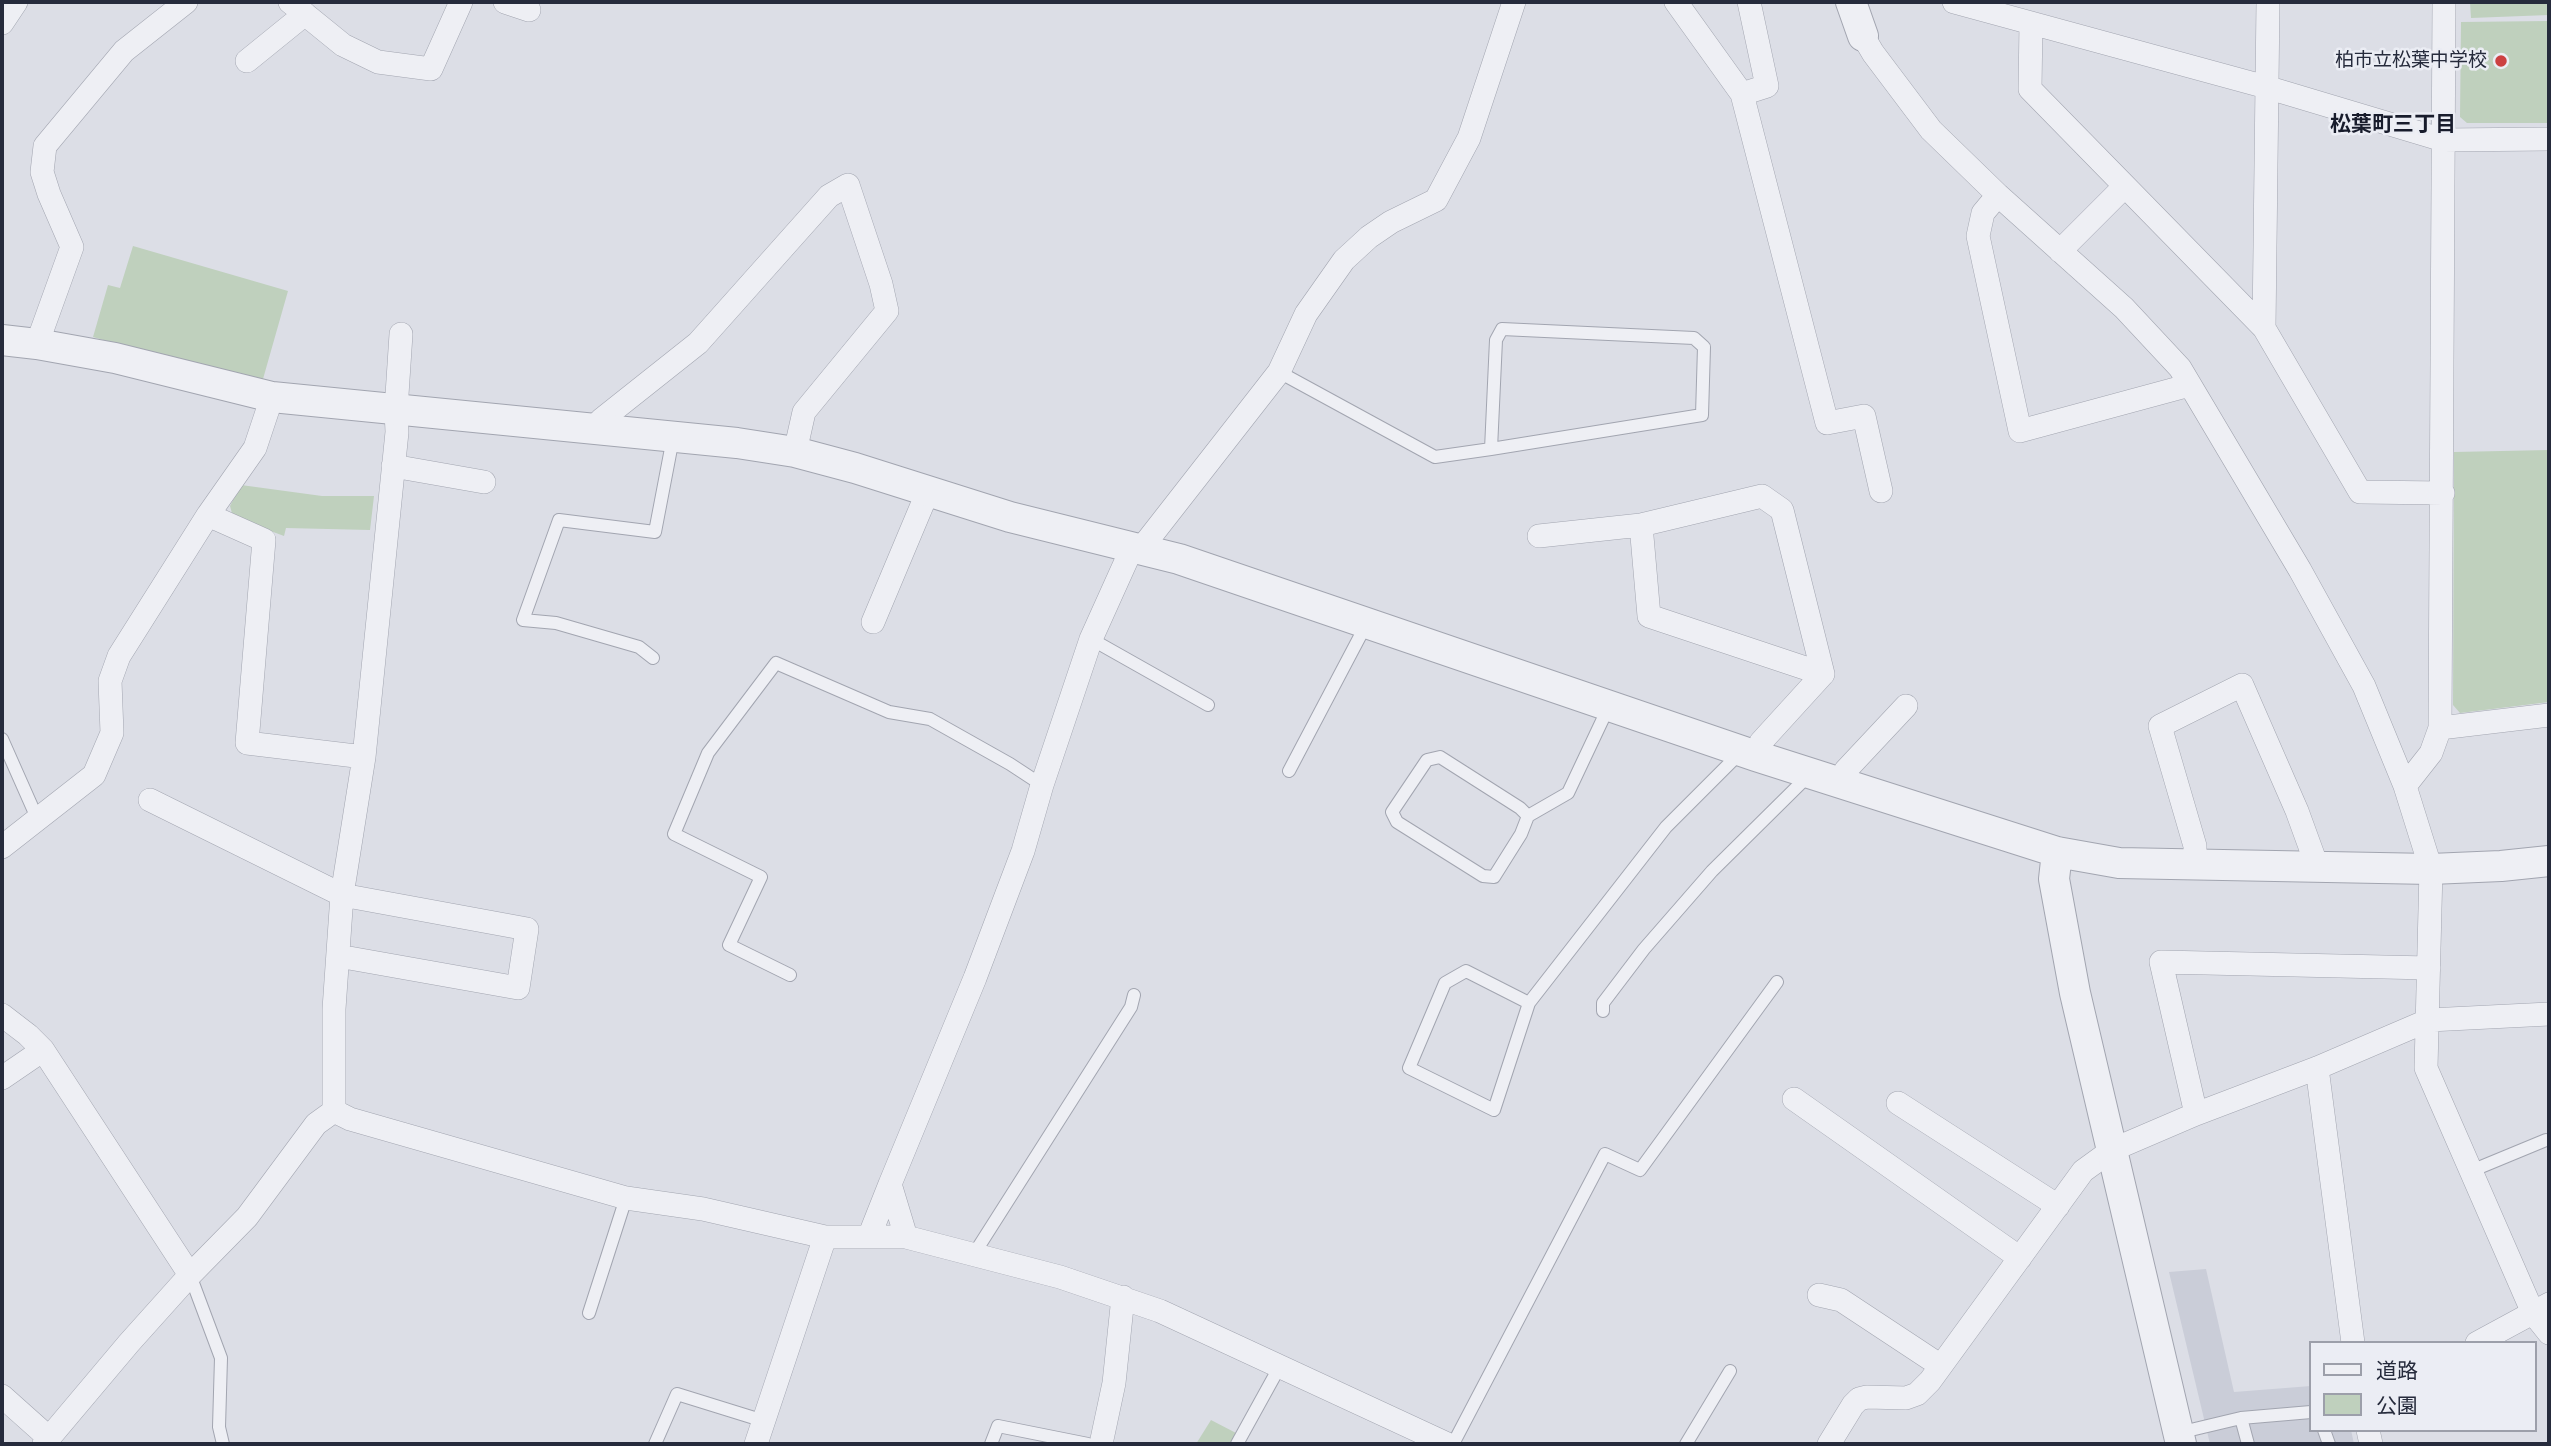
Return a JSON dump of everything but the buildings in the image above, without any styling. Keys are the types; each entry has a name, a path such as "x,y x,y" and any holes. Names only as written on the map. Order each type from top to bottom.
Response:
{"street":[{"path":"2,23 16,2"},
{"path":"37,344 72,247 48,194 42,172 45,146 124,51 186,2"},
{"path":"247,61 298,8 343,44 378,62 431,69 461,2"},
{"path":"505,2 528,10"},
{"path":"869,1237 1023,852 1042,785 1091,639 1136,549 1279,372 1306,314 1343,260 1391,222 1436,200 1469,138 1514,2"},
{"path":"1675,2 1742,94 1827,423 1864,416 1881,491"},
{"path":"1742,94 1767,86 1749,2"},
{"path":"1851,2 1863,36 1873,53 1931,130 1998,195 2124,308 2180,368 2323,610 2364,686 2405,786 2431,869 2426,1068 2472,1171 2541,1308 2549,1333"},
{"path":"1954,2 2266,87 2443,140 2549,139"},
{"path":"2264,328 2268,2"},
{"path":"2405,786 2431,753 2440,728 2444,2"},
{"path":"2031,23 2030,89 2264,328 2360,492 2443,493"},
{"path":"598,431 601,421 698,343 829,195 848,185 887,311 804,412 795,452"},
{"path":"2060,251 2124,187"},
{"path":"1998,195 1983,213 1978,236 2020,431 2190,385"},
{"path":"334,1111 334,1009 342,895 364,757 397,432 401,334"},
{"path":"2,340 115,358 272,397 737,443 795,452 1010,517 1179,559 1746,752 2057,852 2119,863 2431,869 2501,866 2549,860"},
{"path":"2,848 94,775 113,733 110,681 119,656 208,515 255,448 272,397"},
{"path":"393,466 484,482"},
{"path":"873,622 928,491"},
{"path":"1539,536 1641,525 1762,496 1782,510 1823,674"},
{"path":"208,515 264,540 247,743 364,757"},
{"path":"1641,525 1650,616 1823,674"},
{"path":"1746,752 1761,742 1823,674"},
{"path":"2195,865 2195,846 2160,726 2242,684 2297,811 2313,855 2314,867"},
{"path":"1840,782 1846,769 1906,706"},
{"path":"2440,728 2549,715"},
{"path":"150,800 342,895 527,929 518,988 338,956"},
{"path":"2057,852 2054,879 2075,993 2179,1438"},
{"path":"2196,1114 2161,962 2430,968"},
{"path":"1829,1444 1859,1399 1906,1398 1917,1394 1941,1366 2083,1171 2112,1150 2429,1020 2549,1014"},
{"path":"2,1015 43,1049 190,1275"},
{"path":"2,1077 43,1049"},
{"path":"2317,1068 2353,1341"},
{"path":"1794,1100 2020,1258"},
{"path":"1898,1103 2058,1206"},
{"path":"334,1111 350,1119 626,1198 703,1209 825,1237 906,1237 1123,1297 1160,1311 1447,1444"},
{"path":"2,1396 46,1441 190,1275 247,1217 316,1124 334,1111"},
{"path":"890,1184 906,1237"},
{"path":"756,1444 825,1237"},
{"path":"1819,1295 1841,1300 1941,1366"},
{"path":"1101,1444 1114,1383 1123,1297"},
{"path":"2481,1341 2541,1308"}],"lane":[{"path":"1279,372 1436,457 1490,449 1702,415 1704,347 1694,338 1502,329 1496,340 1490,449"},
{"path":"653,658 639,647 627,643 556,623 523,620 559,520 656,532 673,438"},
{"path":"1289,771 1367,623"},
{"path":"1091,639 1208,705"},
{"path":"790,975 729,945 761,877 674,834 708,753 776,663 889,712 930,719 1042,785"},
{"path":"1528,816 1520,808 1440,757 1427,760 1392,812 1397,822 1483,876 1494,877 1521,834 1528,816 1568,793 1609,706"},
{"path":"2,739 37,818"},
{"path":"1530,1003 1466,971 1446,983 1409,1068 1494,1111 1530,1003 1666,827 1732,761 1746,752"},
{"path":"1603,1011 1603,1003 1644,949 1712,871 1802,782 1807,771"},
{"path":"1453,1444 1605,1154 1640,1170 1777,982"},
{"path":"974,1254 1131,1007 1134,995"},
{"path":"2472,1171 2546,1140"},
{"path":"589,1313 626,1198"},
{"path":"190,1275 221,1358 219,1427 222,1444"},
{"path":"1237,1444 1280,1366"},
{"path":"1686,1444 1730,1371"},
{"path":"655,1444 677,1394 764,1421"},
{"path":"2179,1438 2241,1418 2310,1412"},
{"path":"2241,1418 2248,1444"},
{"path":"990,1444 998,1426 1088,1444"}],"shaded area":[{"path":"2206,1269 2234,1392 2310,1386 2310,1432 2351,1432 2354,1444 2210,1444 2169,1272"}],"green space":[{"path":"2470,2 2549,2 2549,15 2471,18"},
{"name":"柏市立松葉中学校","path":"2549,21 2549,123 2467,123 2460,117 2461,22"},
{"path":"133,246 288,291 261,386 93,337 108,285 120,288"},
{"path":"2549,450 2549,702 2460,713 2453,705 2454,452"},
{"path":"241,485 322,496 374,496 370,530 286,528 284,536 233,517 230,506"},
{"path":"1211,1420 1236,1433 1230,1444 1196,1444"}],"place":[{"name":"柏市立松葉中学校","path":"2501,61"}],"district":[{"name":"松葉町三丁目","path":"2393,126"}]}
